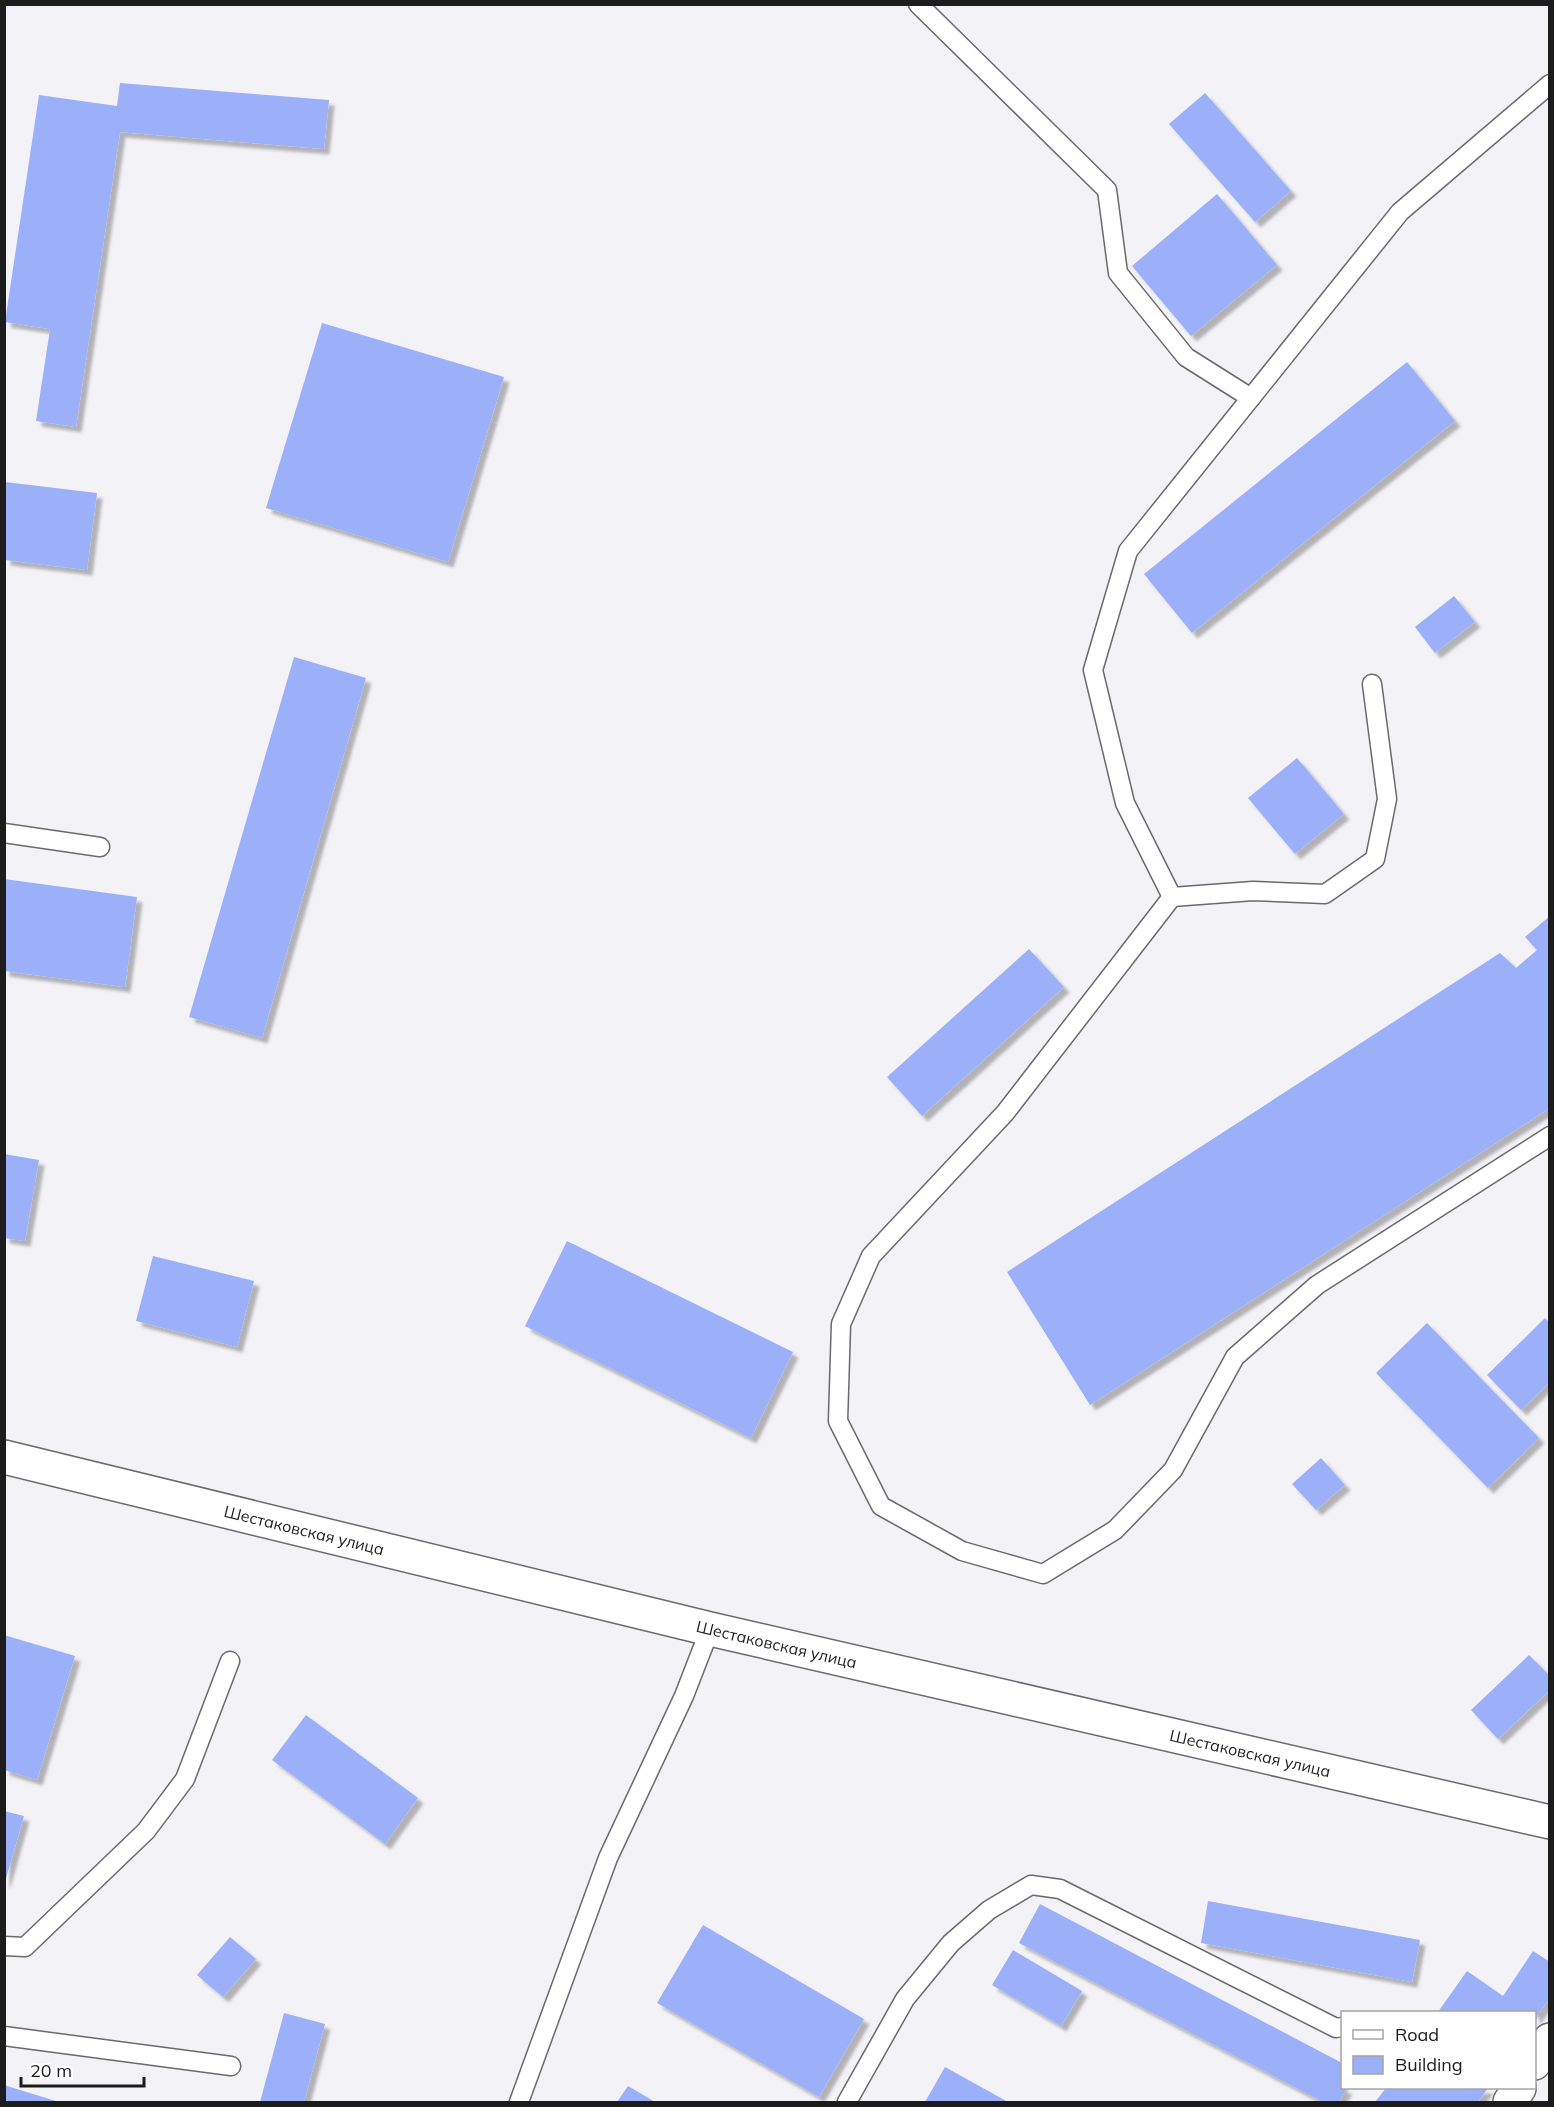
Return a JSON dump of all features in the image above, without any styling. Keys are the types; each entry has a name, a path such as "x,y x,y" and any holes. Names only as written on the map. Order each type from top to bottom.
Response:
{"main road":[{"name":"Шестаковская улица","path":"4,1457 710,1629 1550,1822"},
{"path":"1536,2060 1550,2040"},
{"path":"1510,2103 1518,2089"}],"lane":[{"path":"918,4 1107,190 1118,273 1186,357 1251,398"},
{"path":"1172,897 1125,803 1093,670 1128,551 1400,212 1550,84"},
{"path":"1372,684 1386,799 1375,859 1325,894 1253,891 1172,897 1005,1113 871,1256 841,1324 838,1421 881,1506 962,1551 1043,1574 1115,1530 1173,1470 1235,1358 1317,1285 1550,1136"},
{"path":"4,833 99,846"},
{"path":"519,2103 608,1858 684,1696 710,1629"},
{"path":"4,1946 25,1947 146,1831 185,1779 230,1661"},
{"path":"847,2103 905,1999 951,1943 990,1910 1031,1885 1060,1888 1336,2028 1341,2027"},
{"path":"4,2036 231,2066"}],"building":[{"path":"120,83 329,100 324,149 120,132 76,427 36,421 50,329 5,322 39,95 117,106"},
{"path":"1205,93 1291,191 1255,222 1169,124"},
{"path":"1217,194 1277,265 1191,336 1132,266"},
{"path":"322,323 504,377 448,562 266,508"},
{"path":"1407,362 1455,421 1192,633 1144,574"},
{"path":"5,482 97,493 87,570 5,560"},
{"path":"1454,596 1475,622 1435,653 1415,627"},
{"path":"294,657 366,678 262,1038 189,1017"},
{"path":"1297,758 1344,814 1295,854 1248,798"},
{"path":"4,879 137,897 125,987 4,971"},
{"path":"1550,916 1550,1108 1090,1405 1007,1272 1500,953 1516,968 1537,950 1525,937"},
{"path":"1029,949 1064,987 922,1116 887,1077"},
{"path":"4,1154 39,1160 25,1241 4,1238"},
{"path":"567,1241 793,1352 751,1438 525,1326"},
{"path":"153,1256 254,1281 237,1347 136,1321"},
{"path":"1545,1318 1550,1323 1550,1382 1521,1410 1487,1375"},
{"path":"1427,1323 1539,1438 1488,1488 1376,1373"},
{"path":"1321,1458 1345,1485 1316,1510 1292,1484"},
{"path":"4,1635 75,1656 37,1780 4,1770"},
{"path":"1529,1655 1550,1676 1550,1690 1498,1739 1471,1710"},
{"path":"306,1715 418,1798 385,1844 272,1760"},
{"path":"4,1811 24,1816 5,1882 4,1882"},
{"path":"1208,1901 1420,1940 1412,1982 1201,1943"},
{"path":"1040,1904 1341,2062 1341,2089 1346,2089 1339,2102 1323,2102 1019,1943"},
{"path":"703,1925 864,2019 819,2097 657,2003"},
{"path":"230,1937 256,1959 223,1997 197,1975"},
{"path":"1013,1950 1082,1991 1061,2026 992,1985"},
{"path":"1533,1951 1550,1962 1550,1998 1536,2017 1536,2011 1439,2011 1467,1971 1503,1996"},
{"path":"284,2013 325,2024 304,2102 260,2102"},
{"path":"945,2067 1008,2102 925,2102"},
{"path":"4,2085 59,2102 4,2102"},
{"path":"628,2086 655,2102 617,2102"},
{"path":"1385,2089 1487,2089 1478,2102 1375,2102"}]}
